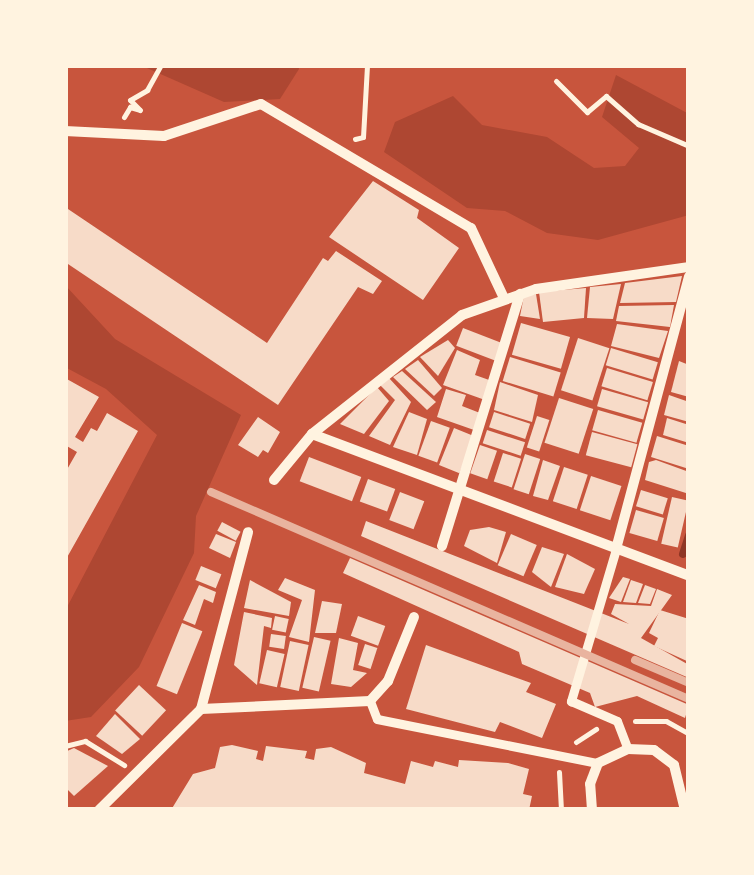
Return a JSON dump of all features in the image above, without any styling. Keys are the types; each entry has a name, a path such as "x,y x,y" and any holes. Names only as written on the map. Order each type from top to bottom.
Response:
{"street":[{"path":"65,131 164,136 261,104 471,228 503,296"},
{"path":"274,480 312,434 436,334 503,296 689,267"},
{"path":"628,748 617,721 570,701 689,277"},
{"path":"442,546 464,490 520,294"},
{"path":"312,434 689,576"},
{"path":"99,810 201,710 248,532"},
{"path":"201,710 370,701 388,681 414,616"},
{"path":"370,701 378,718 598,763 628,748 654,750 674,765 685,810"},
{"path":"592,810 598,763"}],"path":[{"path":"127,135 122,111 140,110 130,100 148,90 161,65"},
{"path":"363,137 367,65"},
{"path":"556,81 587,112 606,96 638,124 689,146"},
{"path":"666,722 689,734"},
{"path":"65,746 85,741 135,772"}],"shaded area":[{"path":"140,65 298,65 299,69 280,99 224,102"},
{"path":"616,75 689,114 689,215 598,240 547,233 505,211 467,208 384,152 395,122 453,96 482,125 547,137 594,168 625,166 639,148 602,117"},
{"path":"65,285 115,339 241,415 196,516 194,553 139,667 91,717 65,721 65,611 157,435 106,389 65,367"}],"building":[{"path":"373,181 419,210 417,218 459,248 423,300 329,237"},
{"path":"65,207 267,343 323,258 328,261 336,251 382,281 373,294 358,287 278,405 65,262"},
{"path":"682,276 676,302 620,303 625,283"},
{"path":"621,284 613,319 587,318 590,287"},
{"path":"586,288 584,318 543,322 539,292"},
{"path":"536,294 540,319 520,316 524,296"},
{"path":"674,305 670,327 616,321 619,306"},
{"path":"521,323 570,337 561,369 512,355"},
{"path":"617,324 668,331 659,358 611,346"},
{"path":"463,328 505,344 498,362 456,346"},
{"path":"578,338 609,348 592,401 561,390"},
{"path":"448,340 455,348 438,376 420,357"},
{"path":"611,348 658,362 653,380 606,365"},
{"path":"457,350 480,360 475,375 492,381 485,400 443,385"},
{"path":"510,357 561,372 553,396 503,381"},
{"path":"418,360 442,388 434,396 405,369"},
{"path":"679,361 689,365 689,397 671,392"},
{"path":"607,368 653,382 647,400 601,386"},
{"path":"402,371 436,402 427,410 393,377"},
{"path":"65,378 99,397 75,437 83,442 91,428 97,431 107,413 138,431 65,561 65,473 77,452 65,445"},
{"path":"389,378 411,402 390,445 369,436 395,400 380,385"},
{"path":"500,382 538,395 532,422 494,410"},
{"path":"377,387 389,401 364,434 340,424"},
{"path":"446,389 466,395 462,406 480,413 474,430 437,417"},
{"path":"602,389 648,402 643,420 597,406"},
{"path":"669,395 689,402 689,422 664,415"},
{"path":"559,398 593,409 579,454 544,443"},
{"path":"598,410 642,423 636,443 592,430"},
{"path":"409,412 427,419 417,455 393,447"},
{"path":"494,412 530,424 525,439 489,427"},
{"path":"537,416 549,420 539,451 527,447"},
{"path":"258,417 280,432 268,453 263,450 258,457 238,445"},
{"path":"667,418 689,425 689,443 663,435"},
{"path":"431,421 450,428 437,463 418,456"},
{"path":"454,428 474,436 459,473 439,465"},
{"path":"487,430 525,442 521,456 483,443"},
{"path":"592,432 637,444 631,467 586,455"},
{"path":"657,436 689,446 689,469 651,457"},
{"path":"480,445 497,451 487,479 470,473"},
{"path":"503,453 521,459 512,487 494,482"},
{"path":"525,454 540,459 529,494 514,489"},
{"path":"309,457 361,477 352,501 300,481"},
{"path":"543,460 560,466 548,500 533,496"},
{"path":"656,460 689,472 689,494 645,480 649,462"},
{"path":"564,467 588,475 577,509 553,501"},
{"path":"591,476 621,486 610,520 580,510"},
{"path":"368,479 395,489 387,511 360,502"},
{"path":"641,490 668,498 663,514 636,506"},
{"path":"400,492 424,501 414,529 389,520"},
{"path":"672,497 689,501 678,548 661,544"},
{"path":"636,510 664,518 657,541 629,533"},
{"path":"366,521 629,624 611,614 615,604 651,606 657,589 672,595 641,638 689,665 689,678 361,536"},
{"path":"222,522 241,532 236,541 217,531"},
{"path":"489,527 506,532 497,563 464,546 470,530"},
{"path":"216,534 236,542 230,558 209,548"},
{"path":"511,534 537,545 523,576 498,565"},
{"path":"542,547 564,554 551,587 532,572"},
{"path":"567,554 595,569 584,594 555,587"},
{"path":"350,558 689,705 685,718 637,696 595,707 590,693 522,664 519,652 343,573"},
{"path":"201,566 221,574 216,588 195,580"},
{"path":"623,577 630,579 621,602 609,598"},
{"path":"285,578 315,590 309,642 289,637 302,600 278,590"},
{"path":"250,580 291,602 289,616 244,608"},
{"path":"631,580 643,584 636,603 623,602"},
{"path":"199,585 216,592 213,603 204,599 195,625 183,620"},
{"path":"645,585 656,589 650,604 638,603"},
{"path":"322,601 342,604 336,633 315,633"},
{"path":"660,610 689,619 689,662 654,646 658,638 649,633"},
{"path":"244,612 272,618 271,628 264,626 257,685 234,665"},
{"path":"275,616 289,619 286,633 272,630"},
{"path":"358,616 385,626 378,646 351,636"},
{"path":"182,623 202,631 177,694 157,686"},
{"path":"271,634 286,636 284,649 269,647"},
{"path":"314,637 331,641 319,691 302,688"},
{"path":"339,638 358,643 353,670 367,673 351,687 331,684"},
{"path":"290,641 309,645 299,691 280,687"},
{"path":"365,644 377,648 371,669 358,665"},
{"path":"426,645 531,683 526,692 556,704 542,738 500,722 495,732 406,709"},
{"path":"267,650 285,654 277,687 259,683"},
{"path":"139,685 166,710 142,736 115,711"},
{"path":"115,714 140,739 122,754 96,736"},
{"path":"232,745 258,751 256,759 263,761 266,746 307,751 305,758 314,760 316,749 331,747 366,763 364,773 405,784 411,761 433,767 435,761 458,767 459,760 508,763 529,769 523,794 532,796 529,810 171,810 193,774 215,768 220,747"},
{"path":"74,748 108,766 74,796 65,787 65,752"}],"waterway":[{"path":"683,554 689,535"}],"railway":[{"path":"211,492 689,699"},
{"path":"635,660 689,683"}]}
